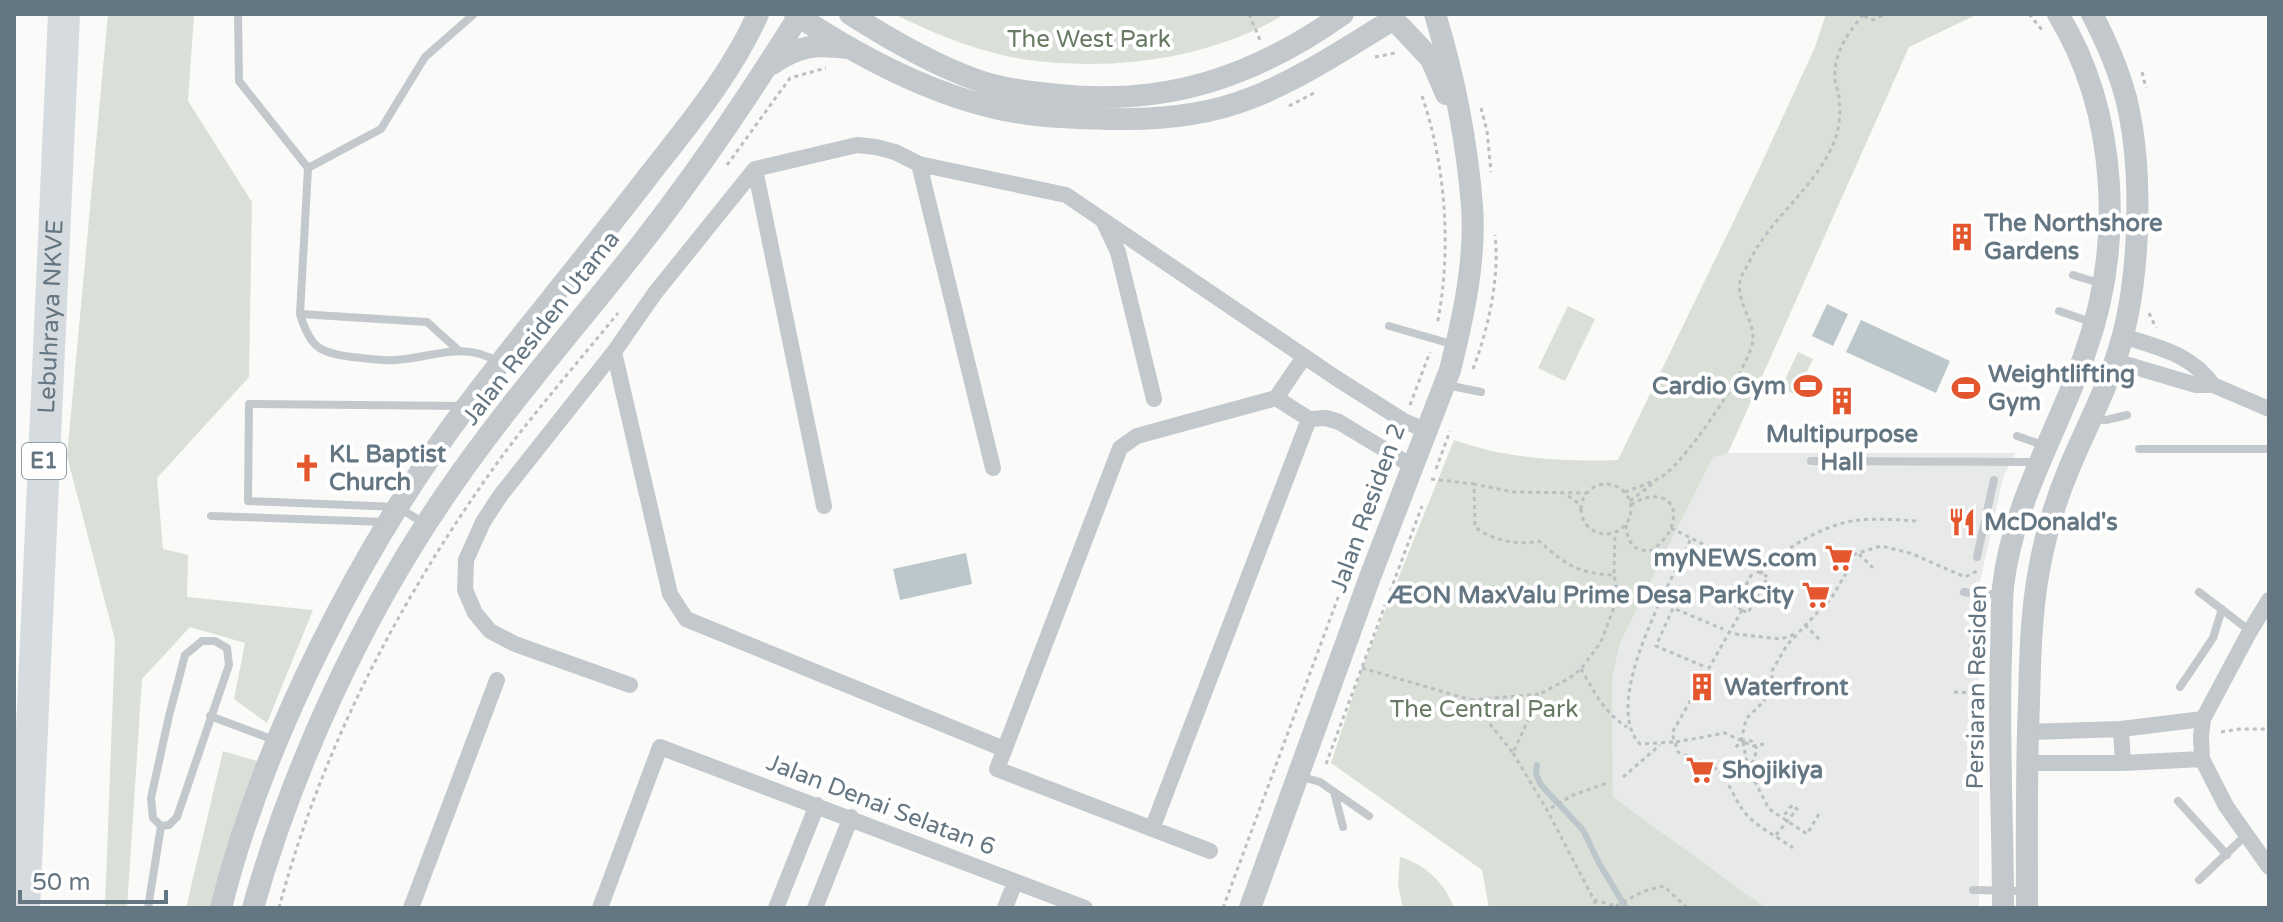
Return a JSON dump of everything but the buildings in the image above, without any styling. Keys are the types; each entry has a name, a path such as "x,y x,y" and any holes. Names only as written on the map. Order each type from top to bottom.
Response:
{"highway":[{"name":"Lebuhraya NKVE","path":"24,908 64,14"}],"street":[{"path":"850,14 897,44 973,79 1040,93 1111,98 1159,94 1235,75 1308,38 1343,14"},
{"path":"764,69 789,51 827,45 847,57 987,106 1027,114 1138,120 1203,111 1248,100 1286,83 1390,21 1410,26 1428,14"},
{"name":"Jalan Residen 2","path":"1250,908 1456,345 1468,280 1472,207 1453,75 1435,14"},
{"name":"Persiaran Residen","path":"2003,899 1999,717 2003,587 2026,495 2085,355 2095,323 2109,242 2105,147 2086,67 2058,14"},
{"path":"2027,900 2027,763 2032,622 2039,571 2067,474 2092,419 2123,336 2134,276 2137,237 2134,147 2126,99 2112,52 2092,14"},
{"path":"798,15 847,57"},
{"name":"Jalan Residen Utama","path":"253,908 271,848 308,750 362,636 426,524 525,387 679,194 798,15"},
{"name":"Jalan Residen Utama","path":"221,908 233,863 278,741 329,629 411,485 467,406 694,118 753,18"},
{"name":"Jalan Residen 2","path":"1390,21 1431,59 1446,96 1459,115"},
{"path":"630,685 498,637 475,613 464,580 470,547 500,496 614,352 655,293 755,169 857,145 895,152 919,164 1066,195 1368,399 1425,430"},
{"path":"919,164 993,468"},
{"path":"755,169 824,506"},
{"path":"1103,220 1118,252 1154,399"},
{"path":"2123,336 2176,354 2202,369 2213,385"},
{"path":"614,352 670,594 686,619 1004,749"},
{"path":"1210,851 997,769 1120,448 1137,436 1276,398 1304,357"},
{"path":"2115,361 2196,385 2213,385 2269,409"},
{"path":"501,363 525,387"},
{"path":"1276,398 1309,419 1326,418 1339,422 1412,466"},
{"path":"1152,829 1309,419"},
{"path":"2269,600 2250,631 2202,728 2202,759 2226,806 2269,867"},
{"path":"411,908 497,680"},
{"path":"2028,732 2202,728"},
{"path":"2121,729 2123,763"},
{"name":"Jalan Denai Selatan 6","path":"600,908 660,747 1085,908"},
{"path":"2027,763 2202,759"},
{"path":"776,908 817,805"},
{"path":"815,908 851,817"},
{"path":"1005,908 1015,882"}],"lane":[{"path":"238,14 239,81 308,168 300,314 315,346 328,354 394,361 457,349 491,357 501,363"},
{"path":"308,168 381,129 425,57 474,14"},
{"path":"2073,275 2103,284"},
{"path":"2059,311 2095,323"},
{"path":"300,314 427,322 457,349"},
{"path":"1389,326 1456,345"},
{"path":"1443,384 1481,392"},
{"path":"426,524 394,514 248,501 249,404 467,406"},
{"path":"2092,419 2106,420 2127,415"},
{"path":"2017,436 2043,454"},
{"path":"2139,449 2269,449"},
{"path":"1811,461 2043,454"},
{"path":"1977,557 1994,480"},
{"path":"211,516 394,514"},
{"path":"1964,592 1991,595 2003,587"},
{"path":"2199,592 2250,631"},
{"path":"2180,687 2213,638 2222,609"},
{"path":"202,641 215,641 227,648 229,665 177,817 169,825 161,826 153,818 151,798 185,655 202,641"},
{"path":"210,716 278,741"},
{"path":"1298,776 1320,782 1369,816"},
{"path":"1334,792 1343,827"},
{"path":"2178,801 2227,855"},
{"path":"148,908 161,826"},
{"path":"2199,880 2247,834"},
{"path":"1973,890 2003,899 2027,900"}],"path":[{"path":"1249,14 1262,44"},
{"path":"1631,503 1666,474 1703,433 1729,394 1753,345 1754,328 1742,304 1740,281 1760,243 1811,184 1834,142 1840,100 1835,80 1837,58 1844,39 1863,14 1873,20 1886,14"},
{"path":"2029,14 2049,39"},
{"path":"1372,57 1395,53"},
{"path":"760,122 790,78 847,57"},
{"path":"1408,412 1424,373 1433,339 1443,279 1444,207 1438,156 1420,89"},
{"path":"1288,106 1317,91"},
{"path":"1452,426 1431,479 1513,492 1565,494 1586,493 1609,483 1625,492 1631,503 1626,525 1615,533 1603,535 1588,528 1581,513 1586,493"},
{"path":"1348,571 1387,468"},
{"path":"1625,492 1666,474"},
{"path":"1474,484 1475,527 1488,537 1521,543 1539,541 1574,569 1591,574 1614,575"},
{"path":"1326,764 1426,494"},
{"path":"1565,494 1581,505"},
{"path":"1626,525 1627,538 1632,546 1643,552 1653,550 1671,528 1673,514 1664,497 1651,496 1631,503"},
{"path":"1760,574 1775,557 1835,526 1858,520 1917,521"},
{"path":"1671,528 1768,577 1748,613 1735,606 1754,570"},
{"path":"1362,668 1471,700 1540,694 1581,669 1601,642 1617,589 1614,575 1615,533"},
{"path":"1628,727 1632,673 1638,652 1691,538"},
{"path":"1747,763 1741,742 1746,719 1772,688 1772,671 1798,633 1832,597 1852,555 1881,546 1910,553 1965,577 1978,570 1981,560 1977,557"},
{"path":"1858,553 1873,568"},
{"path":"1223,908 1343,585"},
{"path":"1703,666 1656,646 1673,608 1723,629"},
{"path":"1742,610 1672,733 1678,752 1707,763 1723,777 1743,811 1759,826 1793,848"},
{"path":"1805,625 1822,642"},
{"path":"1735,634 1781,639 1798,633"},
{"path":"1581,669 1605,709 1628,727 1643,745 1674,742"},
{"path":"1954,692 1986,693"},
{"path":"1513,753 1540,694"},
{"path":"1471,700 1513,753 1547,810 1596,908"},
{"path":"2202,728 2269,729"},
{"path":"1623,777 1661,745 1725,733 1753,746 1764,744"},
{"path":"1723,777 1737,767 1753,762 1757,755 1751,740 1741,742 1733,750 1734,738"},
{"path":"1751,774 1769,809 1807,834 1819,814"},
{"path":"1551,808 1573,795 1607,783"},
{"path":"1776,836 1797,809 1792,805 1782,818"},
{"path":"1594,900 1616,907 1644,891 1664,886 1687,908"}],"shaded area":[{"path":"1827,304 1848,314 1833,346 1812,336"},
{"path":"1861,320 1950,361 1936,393 1846,352"},
{"path":"1728,453 2015,453 2003,478 1979,586 1979,908 1766,908 1613,797 1612,680 1620,643 1713,456"},
{"path":"966,553 972,584 900,600 893,569"}],"green space":[{"path":"108,14 194,14 188,101 252,202 249,377 157,478 163,549 188,555 187,597 313,610 267,723 234,699 245,643 190,627 142,679 127,908 105,908 115,640 67,456"},
{"name":"The West Park","path":"894,14 1285,14 1255,30 1191,52 1123,63 1089,64 1055,63 989,52 940,35"},
{"name":"The Central Park","path":"1826,14 1978,14 1909,47 1728,453 1713,457 1620,643 1612,680 1613,797 1766,908 1489,908 1482,870 1331,763 1362,668 1454,440 1535,458 1618,460 1758,171 1815,47"},
{"path":"1568,306 1595,319 1565,381 1538,368"},
{"path":"1798,352 1813,359 1796,395 1781,388"},
{"path":"223,751 257,761 222,908 186,908"},
{"path":"1400,857 1433,876 1454,908 1403,908 1398,885"}],"waterway":[{"path":"1537,765 1536,774 1541,785 1583,830 1626,908"}],"place":[{"name":"The Northshore Gardens","path":"1962,237"},
{"name":"Cardio Gym","path":"1808,386"},
{"name":"Weightlifting Gym","path":"1966,388"},
{"name":"Multipurpose Hall","path":"1842,401"},
{"name":"KL Baptist Church","path":"307,468"},
{"name":"McDonald's","path":"1962,522"},
{"name":"myNEWS.com","path":"1839,558"},
{"name":"ÆON MaxValu Prime Desa ParkCity","path":"1816,595"},
{"name":"Waterfront","path":"1702,687"},
{"name":"Shojikiya","path":"1700,770"}]}
